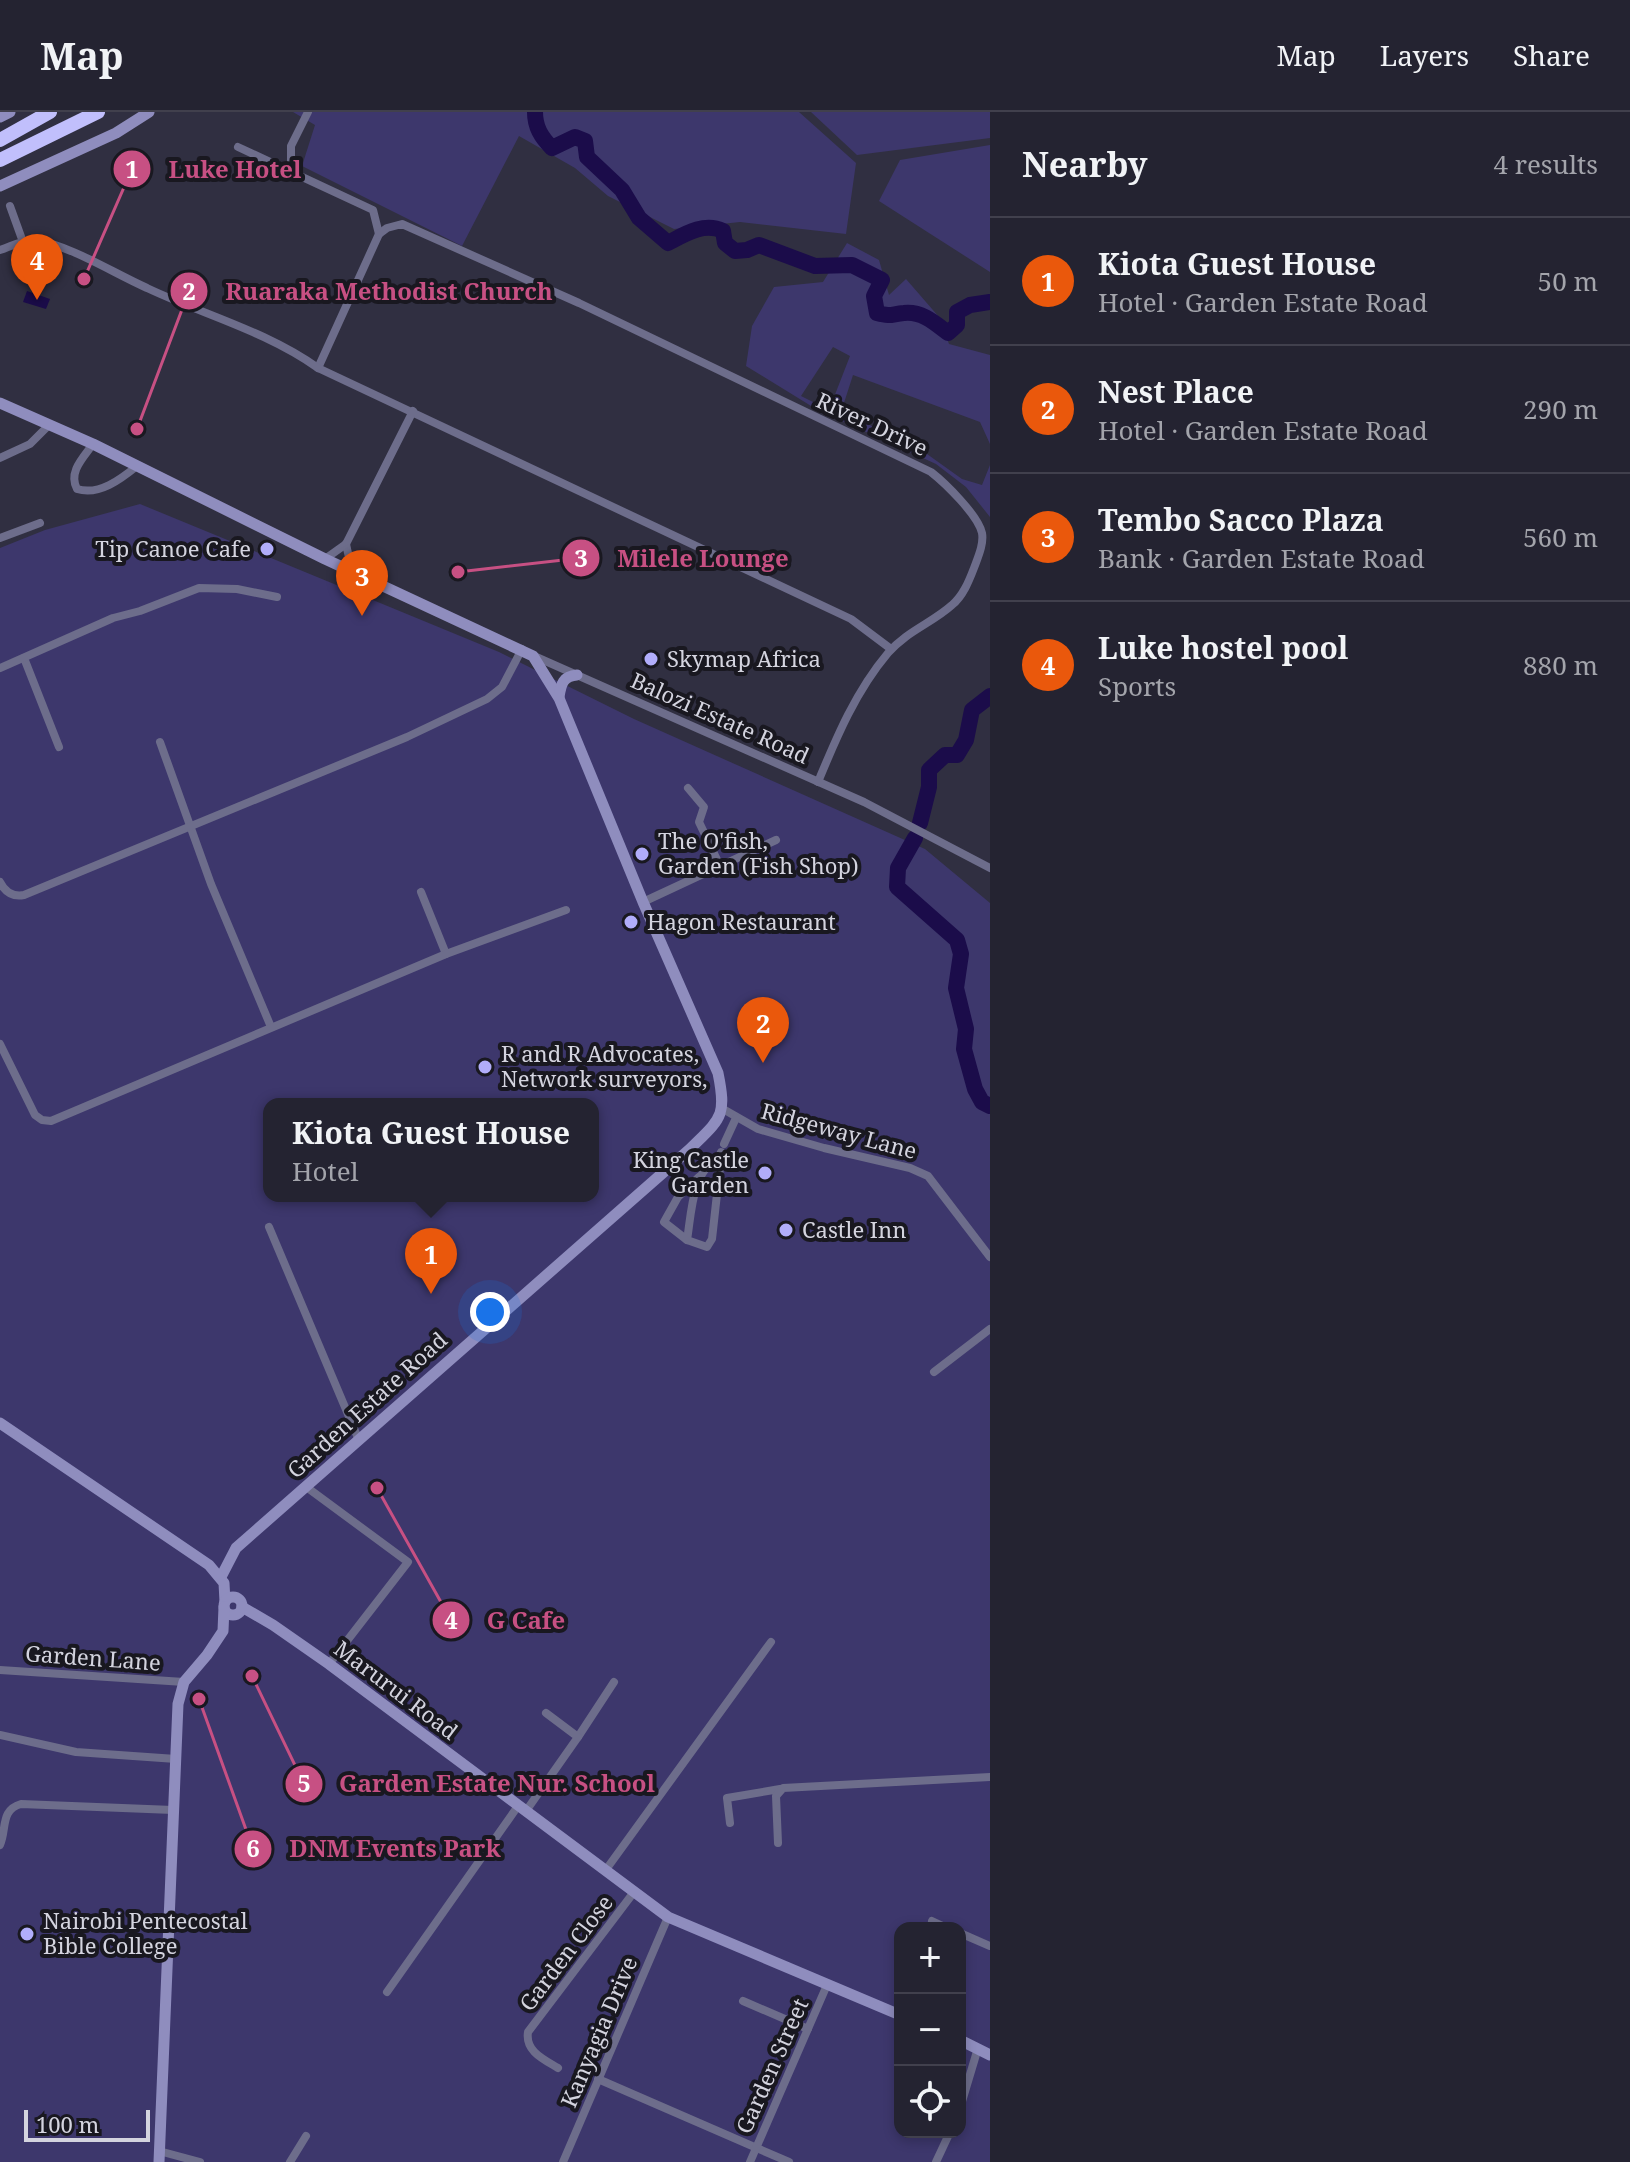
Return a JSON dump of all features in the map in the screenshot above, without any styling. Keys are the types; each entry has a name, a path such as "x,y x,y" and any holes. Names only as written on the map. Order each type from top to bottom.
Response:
{"highway":[{"path":"0,140 50,112"},
{"path":"0,160 98,112"}],"street":[{"path":"0,117 10,112"},
{"path":"0,186 116,133 149,112"},
{"path":"291,171 291,146 308,112"},
{"path":"238,147 373,210 379,234 318,368"},
{"path":"10,206 23,242"},
{"name":"River Drive","path":"379,234 402,224 538,284 931,472 980,528 982,535 978,557 960,596 891,649 848,711 818,782"},
{"path":"0,250 31,239 79,256 146,288 228,321 318,368 851,619 891,649"},
{"path":"3,407 93,444 325,559 533,656 559,698 718,1073 723,1109"},
{"path":"325,559 346,544 413,411"},
{"path":"0,458 30,444 49,425"},
{"path":"93,444 75,471 73,479 77,489 87,491 112,484 137,466"},
{"path":"0,538 40,523"},
{"path":"346,544 352,571"},
{"path":"0,668 113,618 199,588 229,588 277,597"},
{"path":"0,882 15,896 24,895 407,737 487,699 502,687 522,649"},
{"name":"Balozi Estate Road","path":"533,656 864,802 990,868"},
{"path":"24,658 59,747"},
{"path":"559,698 562,682 566,677 577,675"},
{"path":"160,742 190,827 271,1027"},
{"path":"688,788 704,807 699,822 720,866"},
{"path":"643,902 776,840"},
{"path":"421,892 446,954"},
{"path":"0,1044 35,1115 47,1121 446,954 566,910"},
{"name":"Ridgeway Lane","path":"723,1109 736,1118 785,1137 910,1168 928,1176 990,1257"},
{"name":"Garden Estate Road","path":"223,1631 225,1605 222,1580 231,1553 358,1438 690,1149 723,1109"},
{"name":"Ridgeway Lane","path":"721,1152 678,1197 664,1222 687,1240 707,1247 712,1239 721,1152 736,1118"},
{"path":"687,1240 699,1177"},
{"path":"269,1227 358,1438"},
{"path":"934,1372 990,1329"},
{"path":"0,1423 209,1565 222,1580"},
{"path":"305,1486 408,1562 329,1664"},
{"path":"209,1565 231,1553"},
{"name":"Marurui Road","path":"222,1580 240,1606 329,1664 668,1917 894,2013"},
{"path":"200,2162 159,2157 173,1810 178,1704 184,1682 207,1655 240,1606 231,1597 225,1605"},
{"path":"605,1871 771,1642"},
{"name":"Garden Lane","path":"0,1670 184,1682"},
{"path":"387,1992 578,1737 614,1682"},
{"path":"546,1713 578,1737"},
{"path":"0,1735 90,1754 176,1759"},
{"path":"730,1823 727,1798 781,1789 990,1777"},
{"path":"778,1843 776,1796 781,1789"},
{"path":"0,1845 6,1814 21,1804 173,1810"},
{"name":"Garden Close","path":"558,2068 532,2050 527,2041 528,2032 634,1892"},
{"name":"Kanyagia Drive","path":"563,2162 668,1917"},
{"path":"966,1936 990,1946"},
{"name":"Garden Street","path":"750,2162 827,1985"},
{"path":"743,2001 808,2029"},
{"path":"966,2043 987,2053 966,2096"},
{"path":"598,2079 789,2162"},
{"path":"290,2162 306,2136"},
{"path":"936,2162 947,2138"}],"shaded area":[{"path":"293,112 799,112 856,163 846,234 740,222 674,229 608,196 575,168 519,136 462,246 302,166 315,125"},
{"path":"811,112 990,112 990,138 857,155"},
{"path":"990,145 990,272 879,201 900,160"},
{"path":"847,243 879,260 889,295 906,279 939,317 949,344 990,355 990,444 980,422 853,375 842,409 927,454 962,479 982,485 990,465 990,517 966,487 936,464 816,409 746,366 752,326 774,287 823,282","holes":["833,347 850,356 829,410 801,396"]},
{"path":"27,291 50,299 46,309 23,302"},
{"path":"140,504 499,652 634,719 925,849 990,903 990,2162 0,2162 0,548 45,530"}],"waterway":[{"path":"535,112 539,132 552,148 575,137 585,141 587,157 622,190 639,218 668,243 695,230 709,228 723,231 725,243 735,251 759,245 815,266 852,265 882,280 874,296 877,313 917,314 948,333 957,325 957,312 970,305 990,302"},
{"path":"920,823 929,787 929,770 945,755 957,755 966,740 972,710 990,696"},
{"path":"915,838 898,868 897,887 957,940 961,954 956,988 966,1029 964,1049 975,1089 982,1102 990,1106"}],"place":[{"name":"Luke Hotel","path":"84,279"},
{"name":"Luke hostel pool","path":"37,300"},
{"name":"Ruaraka Methodist Church","path":"137,429"},
{"name":"Tip Canoe Cafe","path":"267,549"},
{"name":"Milele Lounge","path":"458,572"},
{"name":"Tembo Sacco Plaza","path":"362,616"},
{"name":"Skymap Africa","path":"651,659"},
{"name":"The O'fish, Garden (Fish Shop)","path":"642,854"},
{"name":"Hagon Restaurant","path":"631,922"},
{"name":"Nest Place","path":"763,1063"},
{"name":"R and R Advocates, Network surveyors,","path":"485,1067"},
{"name":"King Castle Garden","path":"765,1173"},
{"name":"Castle Inn","path":"786,1230"},
{"name":"Kiota Guest House","path":"431,1294"},
{"name":"G Cafe","path":"377,1488"},
{"name":"Garden Estate Nur. School","path":"252,1676"},
{"name":"DNM Events Park","path":"199,1699"},
{"name":"Nairobi Pentecostal Bible College","path":"27,1934"}]}
